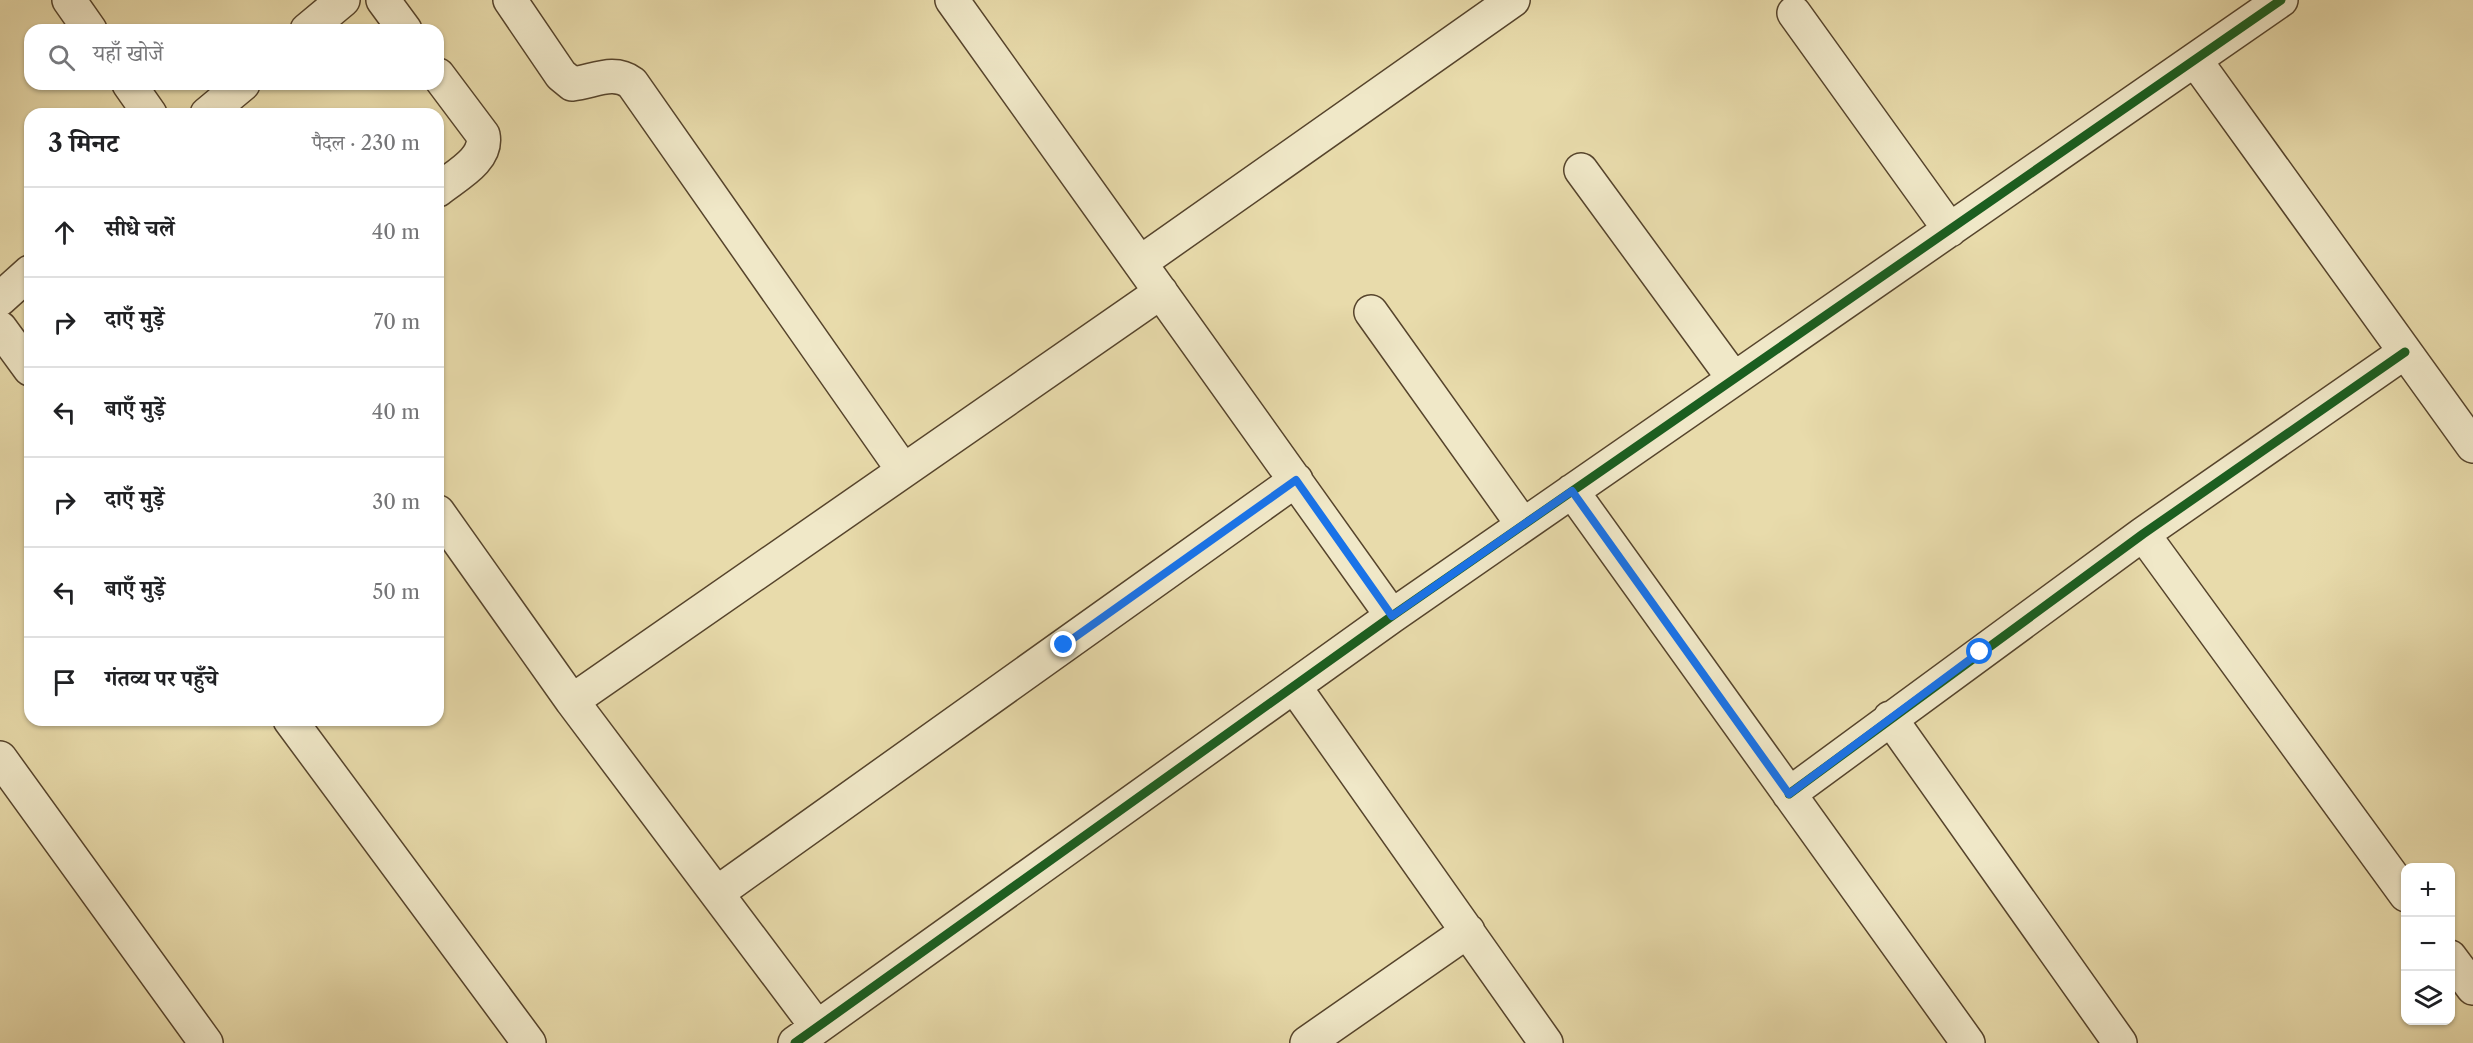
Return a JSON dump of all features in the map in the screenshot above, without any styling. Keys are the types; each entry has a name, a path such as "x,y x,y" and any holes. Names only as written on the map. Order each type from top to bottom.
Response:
{"street":[{"path":"69,0 86,24"},
{"path":"314,24 343,0"},
{"path":"383,0 401,24"},
{"path":"510,0 561,75 572,84 609,76 624,77 632,83 903,471"},
{"path":"1141,262 1513,0"},
{"path":"444,520 572,701 717,893 804,1038 1392,616 2281,0"},
{"path":"960,2 1161,291 1392,616"},
{"path":"1794,13 1950,230"},
{"path":"2195,60 2473,446"},
{"path":"444,83 483,135 485,145 478,158 444,185"},
{"path":"133,90 146,108"},
{"path":"214,108 236,90"},
{"path":"1581,170 1734,379"},
{"path":"0,299 24,277"},
{"path":"572,701 1161,291"},
{"path":"1371,312 1523,525"},
{"path":"0,328 24,361"},
{"path":"1789,794 2143,534 2406,352"},
{"path":"717,893 1296,480"},
{"path":"1572,491 1968,1043"},
{"path":"2143,534 2401,888"},
{"path":"1294,686 1546,1043"},
{"path":"1890,718 2120,1043"},
{"path":"294,726 529,1043"},
{"path":"0,758 206,1043"},
{"path":"1307,1043 1468,931"},
{"path":"2455,963 2473,988"}],"cycle path":[{"path":"795,1043 1392,616 2281,0"},
{"path":"1789,794 2143,534 2405,352"}],"route":[{"path":"1064,645 1296,480 1392,616 1572,491 1789,794 1980,652"}]}
